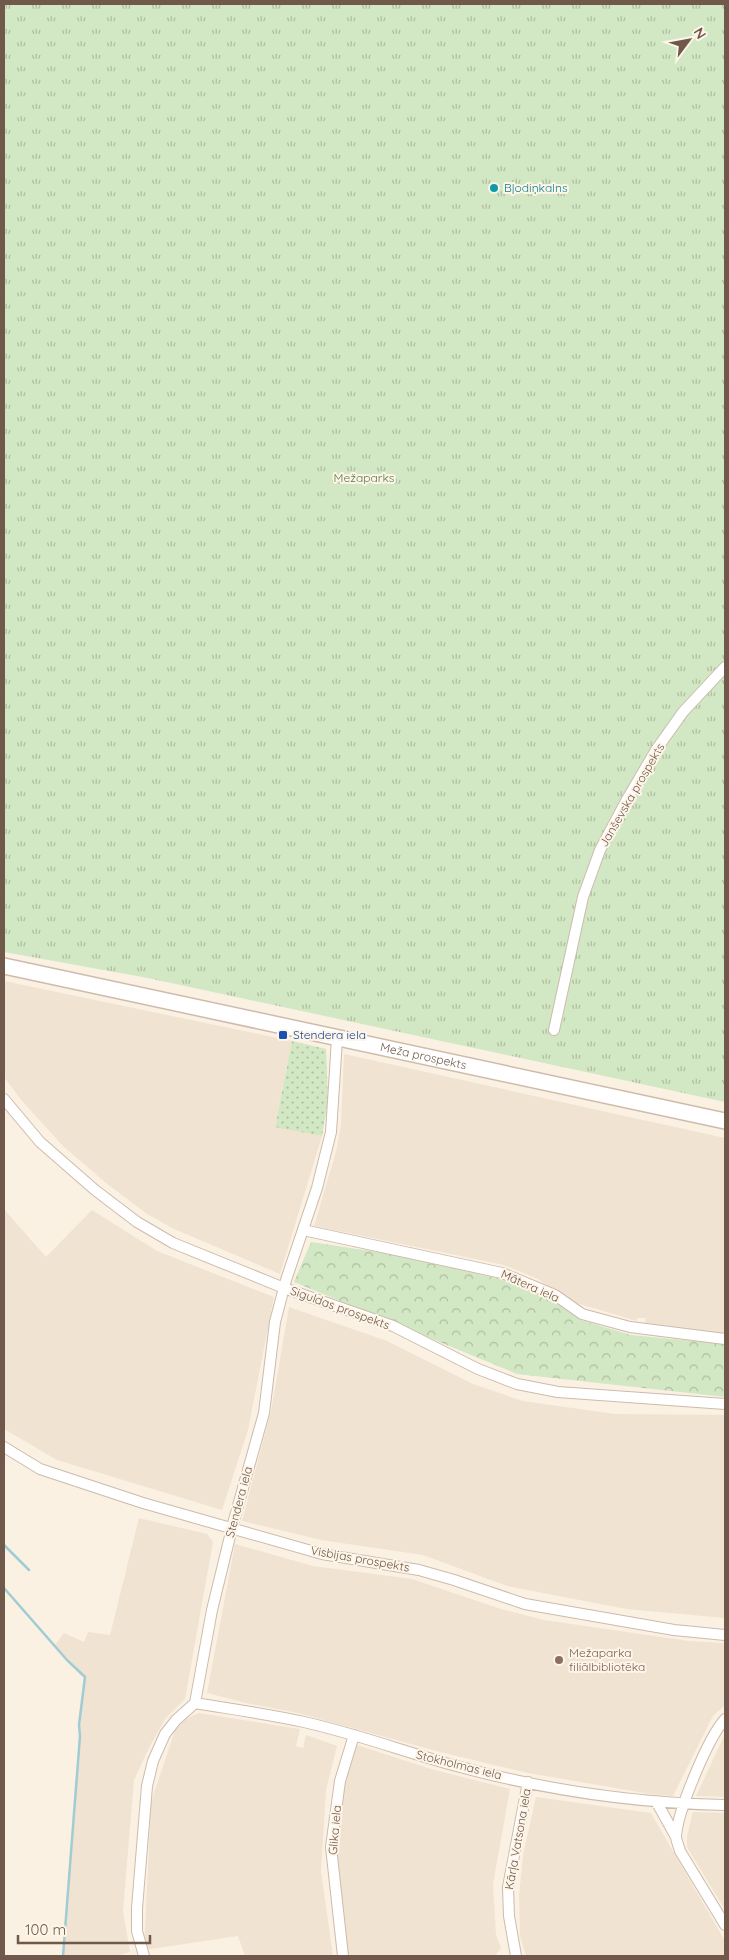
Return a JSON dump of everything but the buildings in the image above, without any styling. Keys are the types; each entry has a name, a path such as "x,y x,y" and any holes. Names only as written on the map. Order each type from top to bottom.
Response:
{"street":[{"name":"Janševska prospekts","path":"554,1030 583,897 600,850 633,788 667,735 683,712 725,667"},
{"name":"Meža prospekts","path":"4,966 336,1039 725,1121"},
{"name":"Stendera iela","path":"195,1703 212,1610 264,1413 275,1322 284,1288 317,1188 331,1132 336,1039"},
{"name":"Siguldas prospekts","path":"4,1099 20,1120 61,1162 107,1201 137,1222 173,1243 284,1288 393,1326 478,1369 517,1384 558,1392 725,1404"},
{"name":"Mātera iela","path":"303,1230 502,1273 555,1295 582,1314 630,1327 725,1339"},
{"name":"Visbijas prospekts","path":"4,1447 40,1469 232,1529 322,1554 420,1570 525,1604 674,1630 725,1635"},
{"name":"Stokholmas iela","path":"195,1703 303,1722 354,1735 450,1764 528,1782 622,1798 725,1806"},
{"path":"144,1956 138,1931 137,1908 147,1786 153,1760 165,1734 176,1720 195,1703"},
{"path":"676,1837 683,1804 716,1730 725,1719"},
{"name":"Glika iela","path":"342,1956 331,1847 340,1781 354,1735"},
{"name":"Kārļa Vatsona iela","path":"516,1956 509,1916 508,1887 528,1782"},
{"path":"656,1801 676,1837 680,1851 725,1925"}],"shaded area":[{"path":"4,981 292,1041 275,1126 322,1136 280,1274 174,1229 147,1214 106,1183 63,1146 22,1101 4,1077"},
{"path":"344,1054 725,1138 725,1334 645,1323 646,1318 637,1318 637,1321 569,1301 538,1279 504,1265 314,1226 337,1148 341,1123"},
{"path":"4,1209 46,1257 92,1210 157,1251 274,1297 248,1430 222,1510 57,1460 4,1429"},
{"path":"289,1307 387,1341 473,1384 523,1401 615,1414 725,1415 725,1618 626,1609 507,1586 423,1555 321,1540 242,1521 271,1411"},
{"path":"139,1518 207,1534 213,1542 185,1699 166,1718 134,1780 123,1911 130,1952 116,1956 63,1956 80,1736 79,1725 85,1677 55,1645 64,1633 84,1642 88,1632 110,1635"},
{"path":"235,1544 313,1566 412,1579 501,1609 544,1620 689,1641 725,1643 725,1705 713,1716 673,1796 650,1794 528,1773 440,1752 298,1713 207,1693"},
{"path":"199,1713 300,1729 296,1746 303,1748 306,1735 337,1746 326,1790 321,1871 333,1956 245,1956 238,1936 144,1950 151,1802 175,1730 186,1719"},
{"path":"725,1734 725,1797 696,1796"},
{"path":"354,1744 431,1769 510,1789 493,1884 496,1935 501,1948 495,1956 347,1956 335,1852 341,1795"},
{"path":"536,1797 651,1813 725,1941 725,1956 526,1956 520,1936 519,1896 523,1855"},
{"path":"693,1812 725,1813 725,1910 687,1847 687,1836"}],"green space":[{"name":"Mežaparks","path":"4,4 725,4 725,1102 148,978 4,952"},
{"path":"292,1041 326,1049 328,1101 322,1136 275,1127"},
{"path":"311,1242 384,1253 501,1279 550,1299 581,1320 631,1335 725,1344 725,1397 517,1374 294,1282"}],"waterway":[{"path":"4,1545 29,1570"},
{"path":"4,1588 67,1660 85,1677 79,1725 80,1736 63,1956"}],"place":[{"name":"Bļodiņkalns","path":"494,188"},
{"name":"Stendera iela","path":"283,1035"},
{"name":"Mežaparka filiālbibliotēka","path":"559,1660"}]}
